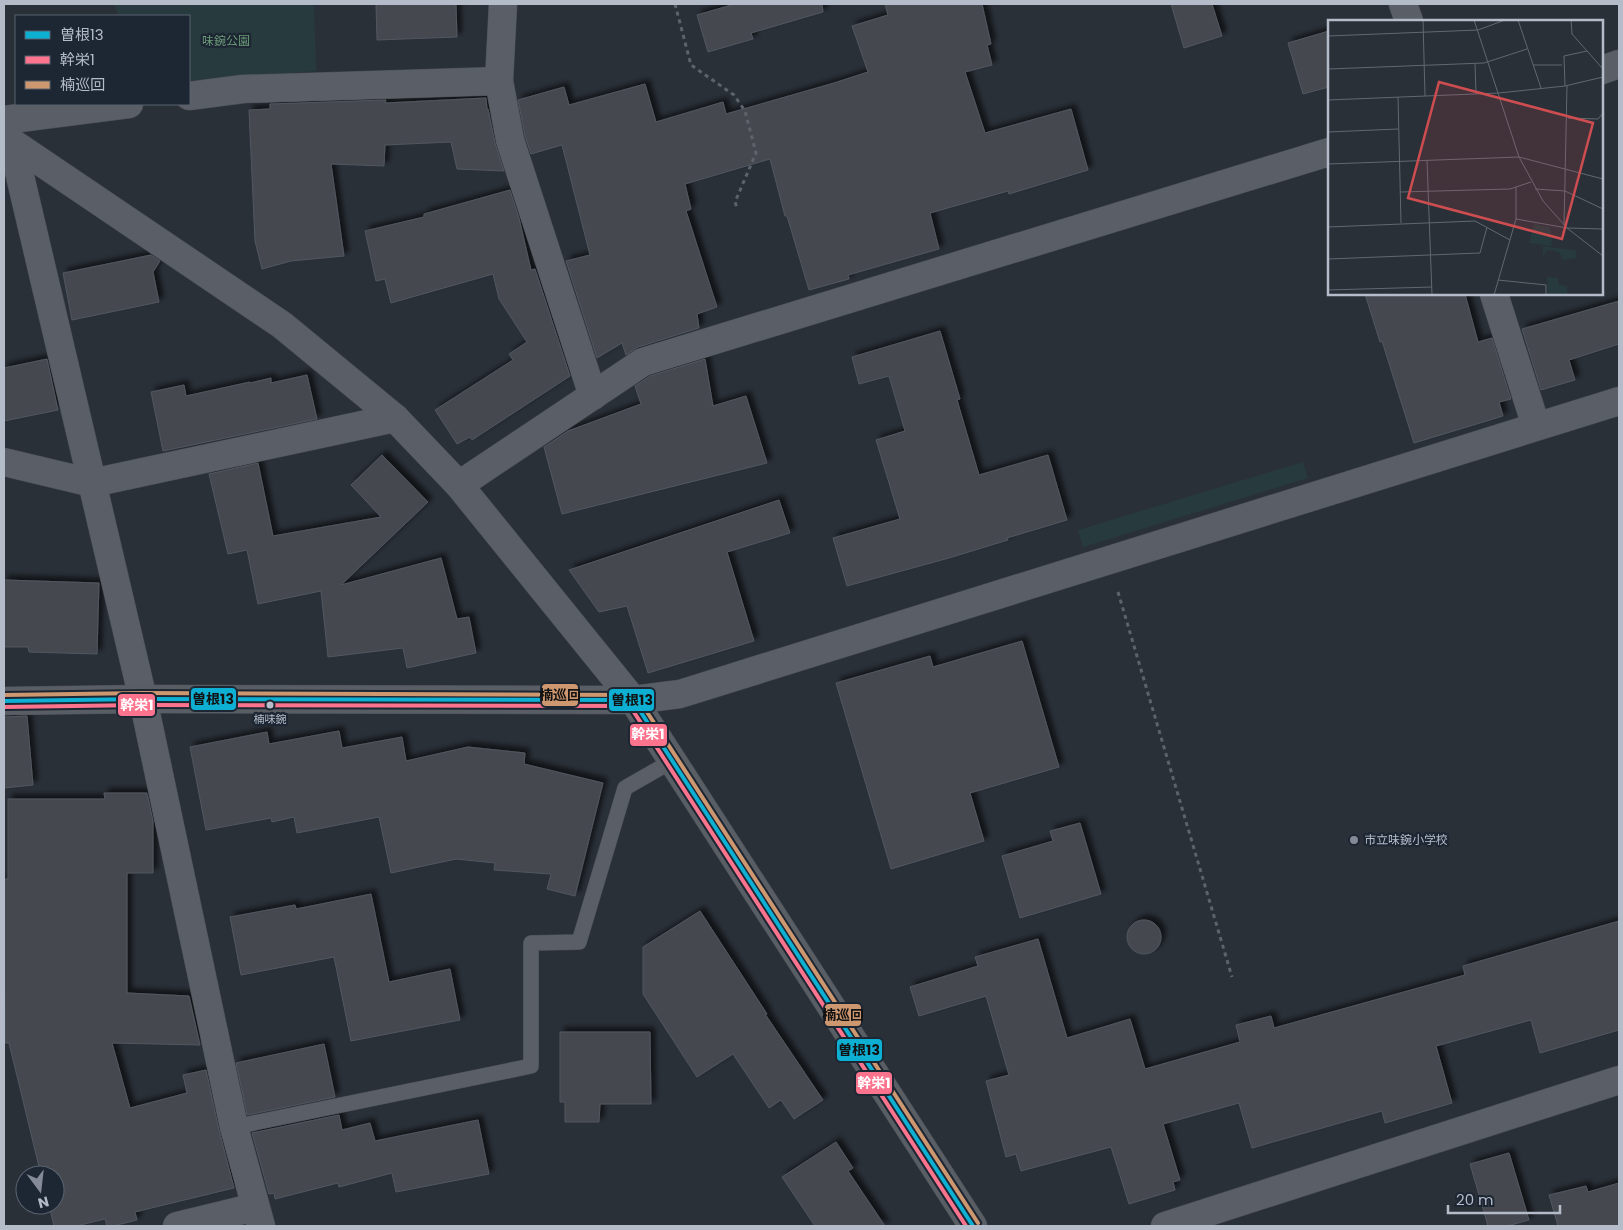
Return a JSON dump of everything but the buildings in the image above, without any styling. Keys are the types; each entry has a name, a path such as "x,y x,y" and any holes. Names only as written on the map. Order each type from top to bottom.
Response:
{"main road":[{"path":"4,701 143,699 633,700 973,1226"}],"street":[{"path":"503,4 499,81 510,140 592,396"},
{"path":"1403,4 1409,20"},
{"path":"1603,70 1619,64"},
{"path":"190,96 243,89 499,81"},
{"path":"6,133 125,105"},
{"path":"6,133 282,325 395,418 459,485 633,700 680,694 1619,401"},
{"path":"6,133 143,699 234,1127 258,1216 177,1226"},
{"path":"459,485 643,362 1328,152"},
{"path":"1494,295 1536,426"},
{"path":"4,462 92,483 395,418"},
{"path":"1164,1226 1228,1216 1619,1080"}],"lane":[{"path":"234,1127 531,1066 531,943 578,942 625,788 672,761"}],"path":[{"path":"675,4 691,65 734,95 745,111 756,153 735,202 736,208"},
{"path":"1108,560 1232,977"}],"green space":[{"name":"味鋺公園","path":"114,4 314,4 316,71 190,81 190,15 119,15"},
{"path":"1303,462 1308,478 1083,547 1078,530"}],"transit line":[{"name":"楠巡回","path":"4,695 143,693 636,695 978,1223"},
{"name":"曽根13","path":"4,701 143,699 633,700 973,1226"},
{"name":"幹栄1","path":"4,707 143,705 630,706 966,1226"}],"place":[{"name":"楠味鋺","path":"270,705"},
{"name":"市立味鋺小学校","path":"1354,840"}]}
